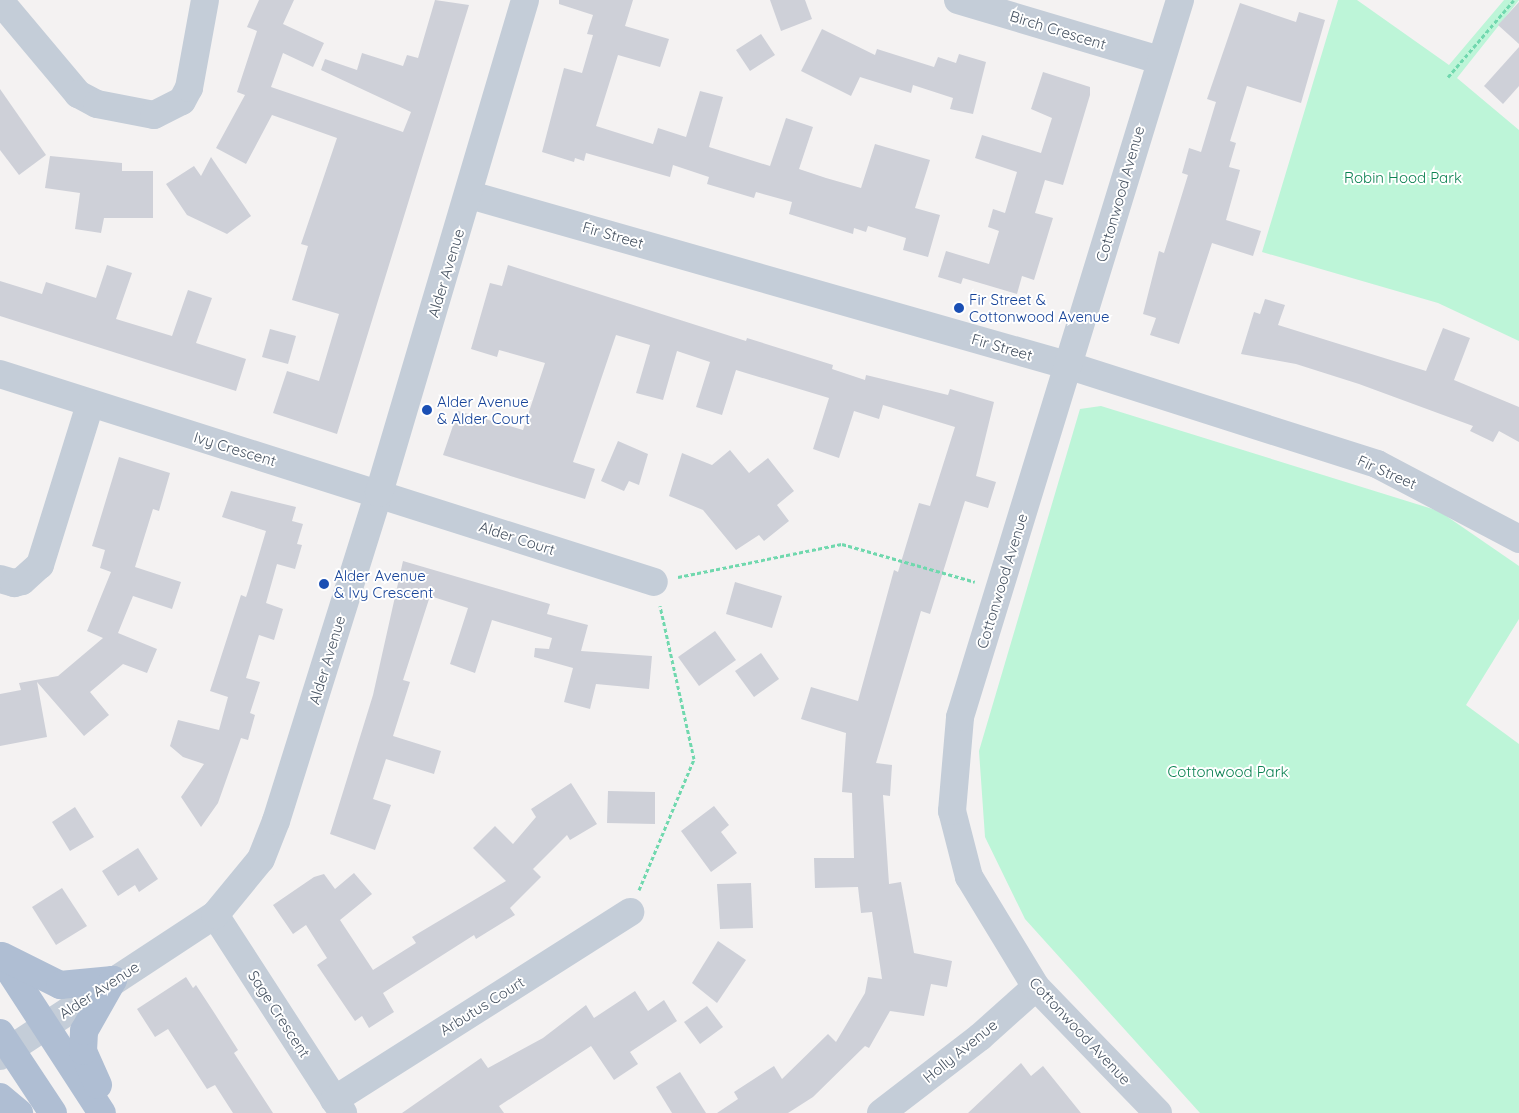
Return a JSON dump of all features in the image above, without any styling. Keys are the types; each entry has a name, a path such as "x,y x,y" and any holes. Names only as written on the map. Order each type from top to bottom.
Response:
{"main road":[{"path":"0,956 60,985 113,980"},
{"path":"0,956 102,1113"},
{"path":"110,1113 83,1051 84,1031 113,980"},
{"path":"3,1046 53,1113"},
{"path":"0,1097 19,1113"}],"street":[{"path":"7,6 87,100 154,115 182,101 189,88 205,0"},
{"name":"Alder Avenue","path":"3,1046 45,1024 215,915 261,859 276,821 379,493 470,195 525,0"},
{"name":"Birch Crescent","path":"958,0 1159,60"},
{"name":"Cottonwood Avenue","path":"1158,1113 1036,987 969,877 952,811 960,717 1070,366 1159,60 1180,0"},
{"name":"Fir Street","path":"470,195 1070,366 1377,464 1519,539"},
{"name":"Ivy Crescent","path":"0,374 90,404 379,493"},
{"path":"0,579 14,583 22,581 40,565 90,404"},
{"name":"Alder Court","path":"379,493 654,582"},
{"name":"Arbutus Court","path":"338,1106 630,912"},
{"name":"Sage Crescent","path":"215,915 338,1106"},
{"name":"Holly Avenue","path":"881,1113 980,1037 1036,987"}],"path":[{"path":"1448,77 1514,0"},
{"path":"630,912 694,759 654,582 842,544 999,588"}],"green space":[{"name":"Robin Hood Park","path":"1338,0 1357,0 1449,65 1504,0 1519,0 1457,78 1519,130 1519,341 1438,303 1262,252"},
{"name":"Cottonwood Park","path":"1101,406 1439,511 1519,566 1519,619 1466,705 1519,744 1519,1113 1200,1113 1025,919 985,837 979,751 1080,409"}],"building":[{"path":"259,0 294,0 283,24 324,43 313,67 283,53 271,87 403,132 411,112 321,70 325,59 357,70 362,53 403,66 407,55 418,58 435,0 469,5 337,434 273,413 287,371 319,381 339,314 292,300 308,246 301,244 337,138 272,115 246,164 216,148 245,95 237,92 257,31 247,27"},
{"path":"559,0 633,0 625,26 669,39 660,67 618,55 596,126 653,144 658,128 686,137 700,91 723,97 709,147 770,166 786,118 813,127 799,169 826,178 861,188 875,144 930,160 915,208 940,215 928,257 903,250 906,238 868,226 866,232 854,228 853,234 789,214 792,202 756,192 754,198 707,184 709,177 673,165 670,177 586,153 584,161 575,158 574,162 542,152 564,68 582,73 593,35 587,34 593,15 559,4"},
{"path":"770,0 805,0 812,19 781,31"},
{"path":"1519,2 1519,44 1498,25"},
{"path":"1240,3 1296,22 1299,12 1325,20 1301,103 1247,86 1230,141 1236,143 1229,167 1240,170 1226,220 1261,231 1253,256 1212,243 1179,344 1150,335 1156,318 1143,314 1159,251 1164,253 1188,175 1182,173 1189,148 1201,152 1216,102 1207,99"},
{"path":"822,29 875,55 877,49 934,67 938,57 956,63 959,54 986,62 973,114 950,109 953,98 913,85 911,93 860,77 851,96 801,71"},
{"path":"761,34 775,55 750,71 736,50"},
{"path":"1519,47 1519,86 1503,104 1484,86"},
{"path":"1043,72 1090,87 1090,95 1063,185 1045,180 1035,213 1053,218 1034,280 1022,276 1017,294 963,278 961,284 938,277 946,251 989,264 999,231 988,227 993,209 1005,213 1017,172 975,158 982,135 1041,153 1052,118 1031,109"},
{"path":"0,89 46,155 19,175 0,150"},
{"path":"50,156 122,163 122,171 153,171 153,218 104,218 101,233 75,229 80,193 45,188"},
{"path":"211,157 251,216 227,234 187,215 166,184 194,166 201,176"},
{"path":"107,265 132,273 116,319 172,336 188,290 212,298 196,343 246,359 236,391 0,316 0,281 42,294 46,282 96,298"},
{"path":"508,265 746,341 747,338 833,365 832,369 865,380 866,375 948,395 950,389 994,402 976,476 996,482 988,508 965,501 930,614 921,611 876,763 892,765 890,796 883,795 889,884 901,882 914,953 952,961 947,987 931,984 924,1016 890,1011 869,1048 865,1046 813,1097 788,1113 717,1113 738,1099 734,1092 774,1066 782,1079 828,1034 836,1042 865,993 868,977 882,979 872,912 861,913 858,887 815,888 814,858 854,858 852,793 842,792 846,733 801,719 811,687 858,701 894,570 898,572 919,503 930,506 955,427 883,405 879,419 854,411 839,458 813,449 829,398 736,370 722,415 696,407 710,362 677,351 663,400 636,393 650,345 616,335 573,462 595,469 585,499 443,455 458,411 523,430 545,363 499,350 497,357 471,349 490,283 502,286"},
{"path":"1265,299 1285,305 1278,325 1426,371 1443,328 1470,338 1454,380 1519,407 1519,442 1499,431 1493,442 1470,431 1473,426 1359,384 1296,364 1241,354 1254,312 1260,314"},
{"path":"270,329 296,336 288,364 262,357"},
{"path":"618,441 648,454 639,485 629,481 624,491 601,481"},
{"path":"730,450 749,473 768,458 794,491 777,505 789,521 764,541 759,535 736,550 703,510 669,496 682,453 712,465"},
{"path":"119,457 170,473 159,511 153,509 135,567 181,582 172,609 133,596 118,633 157,649 147,673 123,664 90,692 109,715 84,736 37,682 47,737 0,746 0,694 21,690 19,683 58,676 103,638 87,631 111,572 100,568 105,550 92,546"},
{"path":"231,491 296,507 292,521 303,524 297,544 302,545 295,569 277,564 266,603 283,609 274,640 259,635 246,678 260,682 250,713 255,715 248,740 241,738 218,803 201,827 181,797 204,764 183,757 170,746 178,720 219,730 228,697 210,691 241,595 246,597 266,531 222,517"},
{"path":"403,561 550,604 547,614 588,625 581,651 652,656 649,689 596,684 590,709 564,702 573,668 534,657 535,648 549,649 552,638 492,620 475,673 450,664 468,608 430,596 403,680 410,682 393,736 441,751 434,774 386,759 373,799 391,805 375,850 330,834 373,695"},
{"path":"735,582 782,596 772,628 726,614"},
{"path":"715,631 736,660 699,686 678,657"},
{"path":"761,653 779,679 754,697 735,671"},
{"path":"571,783 597,824 570,840 567,835 533,869 541,877 510,908 515,915 476,939 474,935 383,993 394,1012 369,1028 362,1016 355,1021 317,965 327,958 306,925 293,934 273,905 314,877 324,874 335,889 354,873 372,894 340,920 373,970 416,943 412,937 506,881 473,848 495,826 513,844 536,817 531,809"},
{"path":"608,791 655,792 655,824 607,823"},
{"path":"714,806 729,825 721,832 737,853 711,872 681,831"},
{"path":"75,807 94,837 70,851 52,822"},
{"path":"138,848 158,879 139,892 135,885 118,896 102,871"},
{"path":"751,883 753,928 720,929 717,884"},
{"path":"62,888 87,926 56,945 32,907"},
{"path":"718,941 746,960 717,1003 692,983"},
{"path":"186,977 193,988 196,985 215,1014 238,1050 234,1053 273,1113 233,1113 215,1085 207,1089 168,1029 155,1037 137,1009"},
{"path":"635,991 648,1011 664,1000 677,1021 630,1052 638,1064 614,1080 591,1046 499,1106 504,1113 402,1113 481,1058 488,1068 543,1038 586,1005 594,1018"},
{"path":"707,1006 723,1027 700,1044 684,1022"},
{"path":"1021,1063 1031,1076 1043,1066 1081,1113 968,1113"},
{"path":"680,1072 706,1113 672,1113 656,1087"}],"place":[{"name":"Fir Street & Cottonwood Avenue","path":"959,308"},
{"name":"Alder Avenue & Alder Court","path":"427,410"},
{"name":"Alder Avenue & Ivy Crescent","path":"324,584"}]}
